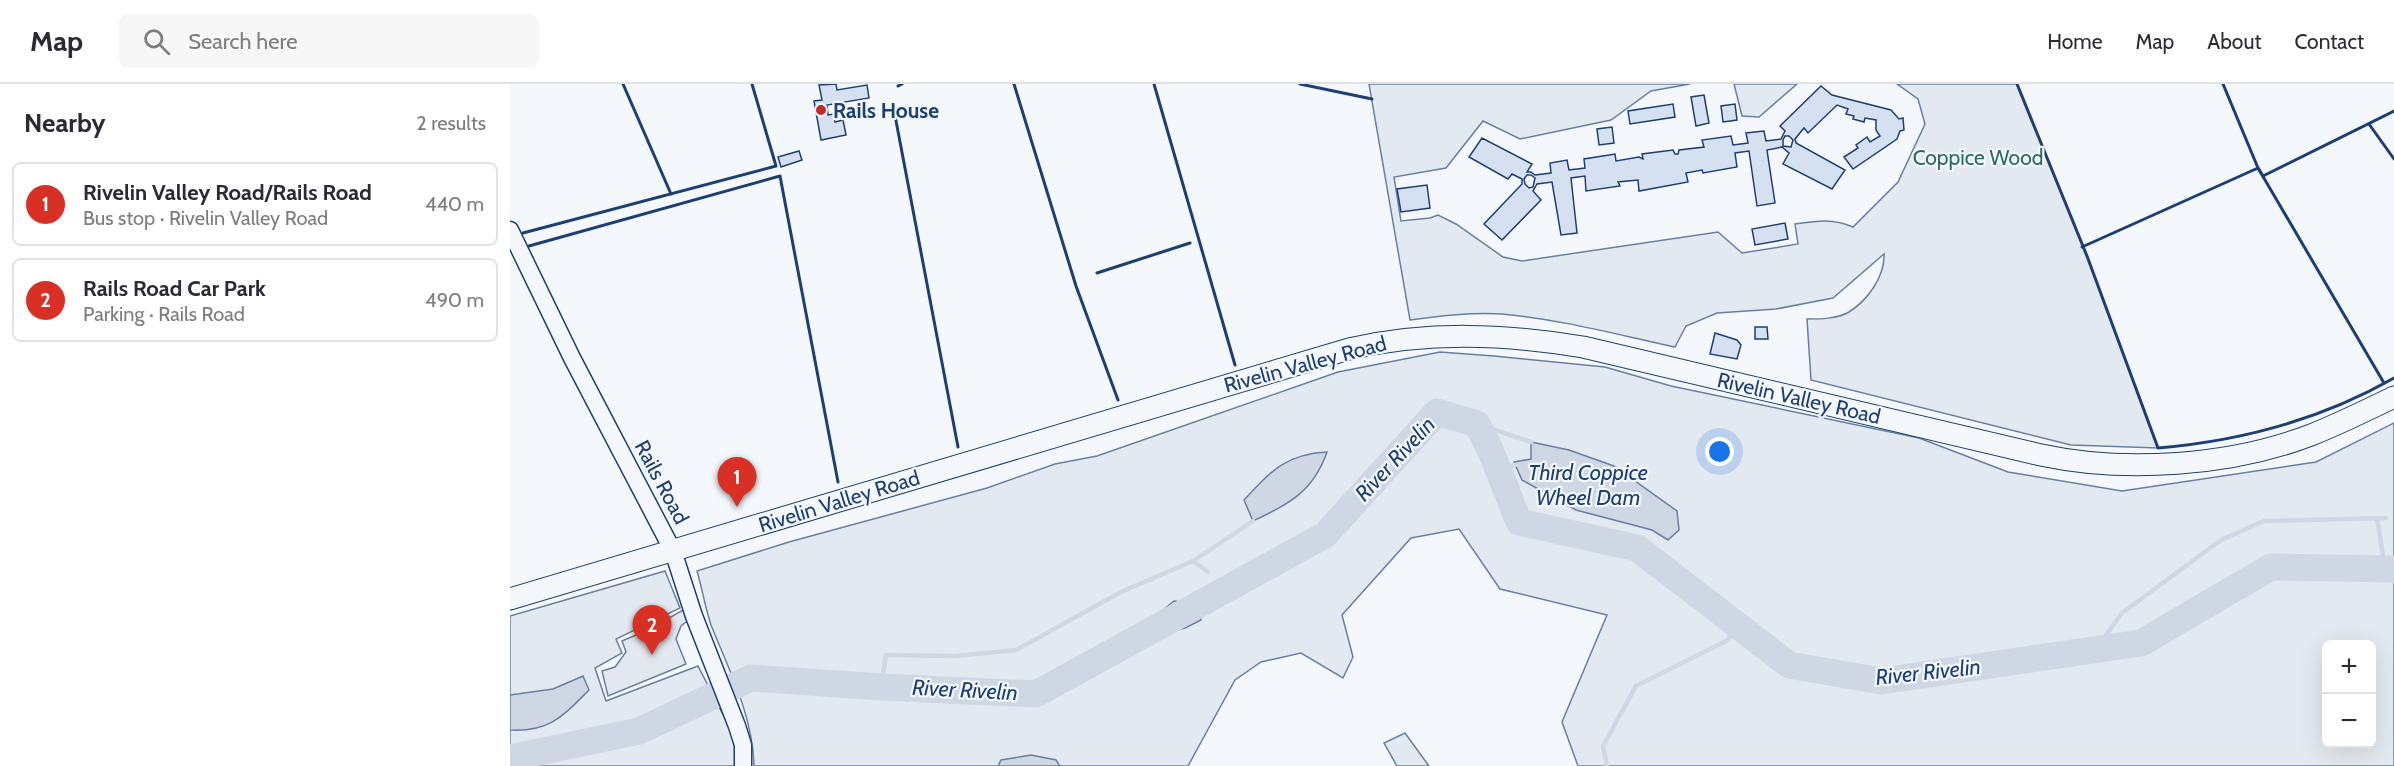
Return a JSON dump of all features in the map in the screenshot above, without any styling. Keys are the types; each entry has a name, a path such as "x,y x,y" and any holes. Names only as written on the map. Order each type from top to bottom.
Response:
{"main road":[{"name":"Rivelin Valley Road","path":"510,599 1349,349 1406,339 1491,336 1542,340 1583,347 2041,455 2108,464 2189,461 2256,451 2310,435 2394,397"}],"street":[{"name":"Rails Road","path":"510,230 572,358 673,551 694,616 743,744 743,766"}],"green space":[{"name":"Coppice Wood","path":"1369,84 1690,84 1651,91 1611,120 1520,139 1483,121 1446,168 1394,177 1401,221 1438,215 1456,224 1503,257 1522,261 1718,232 1742,253 1798,244 1795,224 1831,221 1853,227 1898,182 1925,124 1918,99 1897,84 2017,84 2087,256 2158,448 2071,445 1811,380 1807,319 1839,316 1856,307 1874,287 1882,271 1884,254 1833,298 1776,309 1717,313 1686,326 1675,347 1524,316 1468,314 1410,320"},
{"path":"1734,84 1797,84 1759,117 1742,116"},
{"path":"1440,352 1605,367 1671,386 1919,438 2008,472 2122,491 2316,462 2394,423 2394,766 1578,766 1562,722 1607,615 1500,589 1459,529 1411,538 1342,615 1353,657 1343,678 1301,653 1261,662 1235,680 1188,766 754,766 753,747 745,711 711,625 697,571 789,542 987,488 1055,464 1097,456 1338,372"},
{"path":"665,571 680,608 616,639 622,653 595,668 606,701 698,666 737,742 737,766 510,766 510,616"},
{"path":"1405,733 1429,766 1397,766 1384,743"}],"shaded area":[{"path":"690,606 694,616 681,626 676,639 686,664 608,696 602,671 615,667 626,652 622,641 648,630"}],"water":[{"name":"Third Coppice Wheel Dam","path":"1531,442 1569,450 1614,466 1677,511 1679,530 1668,540 1652,530 1576,510 1522,480 1514,462 1531,459"},
{"path":"1327,452 1315,477 1299,495 1253,521 1244,500 1271,473 1290,460 1313,453"},
{"path":"1174,601 1198,605 1201,620 1170,632 1157,615"},
{"path":"583,676 589,690 563,715 536,728 510,730 510,695 553,689"},
{"path":"1031,755 1056,760 1060,766 998,766 1001,760"}],"building":[{"name":"Rails House","path":"836,84 837,90 867,85 869,98 827,105 828,115 834,114 835,122 843,120 846,135 821,140 814,101 822,100 819,85"},
{"path":"1821,86 1832,95 1891,110 1899,119 1903,118 1904,130 1900,131 1897,139 1853,169 1844,157 1858,148 1856,145 1867,137 1870,142 1880,136 1876,130 1876,120 1865,118 1864,122 1853,119 1854,116 1846,114 1848,109 1837,105 1808,133 1804,128 1795,139 1796,143 1845,170 1832,189 1783,164 1789,153 1782,147 1767,150 1775,203 1757,206 1749,151 1735,153 1737,167 1703,173 1702,170 1686,173 1688,182 1639,191 1638,180 1618,182 1620,186 1586,191 1585,176 1571,178 1577,233 1561,235 1552,182 1537,184 1533,191 1541,200 1502,240 1484,224 1522,184 1522,179 1512,174 1508,179 1469,157 1482,138 1532,164 1527,172 1535,175 1551,173 1550,163 1567,160 1569,170 1585,168 1584,159 1615,154 1616,161 1639,157 1643,159 1642,154 1673,150 1675,154 1678,154 1679,150 1704,147 1702,140 1731,136 1733,145 1748,143 1746,133 1764,131 1766,141 1781,139 1785,131 1780,126","holes":["1785,136 1793,140 1791,147 1783,146","1527,175 1535,178 1533,187 1529,188 1525,184 1524,179"]},
{"path":"1704,95 1709,123 1696,126 1691,97"},
{"path":"1673,104 1675,117 1630,124 1628,111"},
{"path":"1735,104 1737,120 1723,122 1721,106"},
{"path":"1612,127 1614,143 1599,145 1597,129"},
{"path":"799,151 802,160 781,167 778,157"},
{"path":"1427,185 1430,208 1401,212 1397,189"},
{"path":"1785,223 1788,239 1755,245 1752,229"},
{"path":"1755,327 1767,327 1768,339 1755,339"},
{"path":"1715,333 1737,340 1741,345 1737,359 1710,354"}],"waterway":[{"name":"River Rivelin","path":"510,758 639,731 751,678 1036,694 1325,535 1437,412 1477,424 1495,460 1519,522 1637,548 1789,665 1881,681 2141,643 2271,567 2394,569"},
{"path":"1477,424 1531,442"},
{"path":"1496,469 1515,465"},
{"path":"2377,518 2385,569"},
{"path":"2095,650 2122,613 2221,540 2264,521 2386,518"},
{"path":"1193,561 1253,521"},
{"path":"881,687 886,655 955,656 1016,650 1121,592 1193,561 1208,572"},
{"path":"1607,766 1603,746 1636,686 1728,640 1734,624"}],"wall":[{"path":"623,84 671,194"},
{"path":"523,233 776,166 752,84"},
{"path":"898,86 902,84"},
{"path":"1014,84 1076,286 1118,400"},
{"path":"1154,84 1235,365"},
{"path":"1300,84 1372,99"},
{"path":"2017,84 2087,256 2158,448 2219,440 2280,426 2338,405 2394,378"},
{"path":"2223,84 2258,168 2384,383"},
{"path":"893,105 958,447"},
{"path":"2082,247 2258,168 2263,176 2394,111"},
{"path":"2369,124 2394,159"},
{"path":"529,246 780,176 838,482"},
{"path":"1097,273 1190,243"}],"place":[{"name":"Rails House","path":"821,110"},
{"name":"Rivelin Valley Road/Rails Road","path":"737,507"},
{"name":"Rails Road Car Park","path":"652,655"}]}
